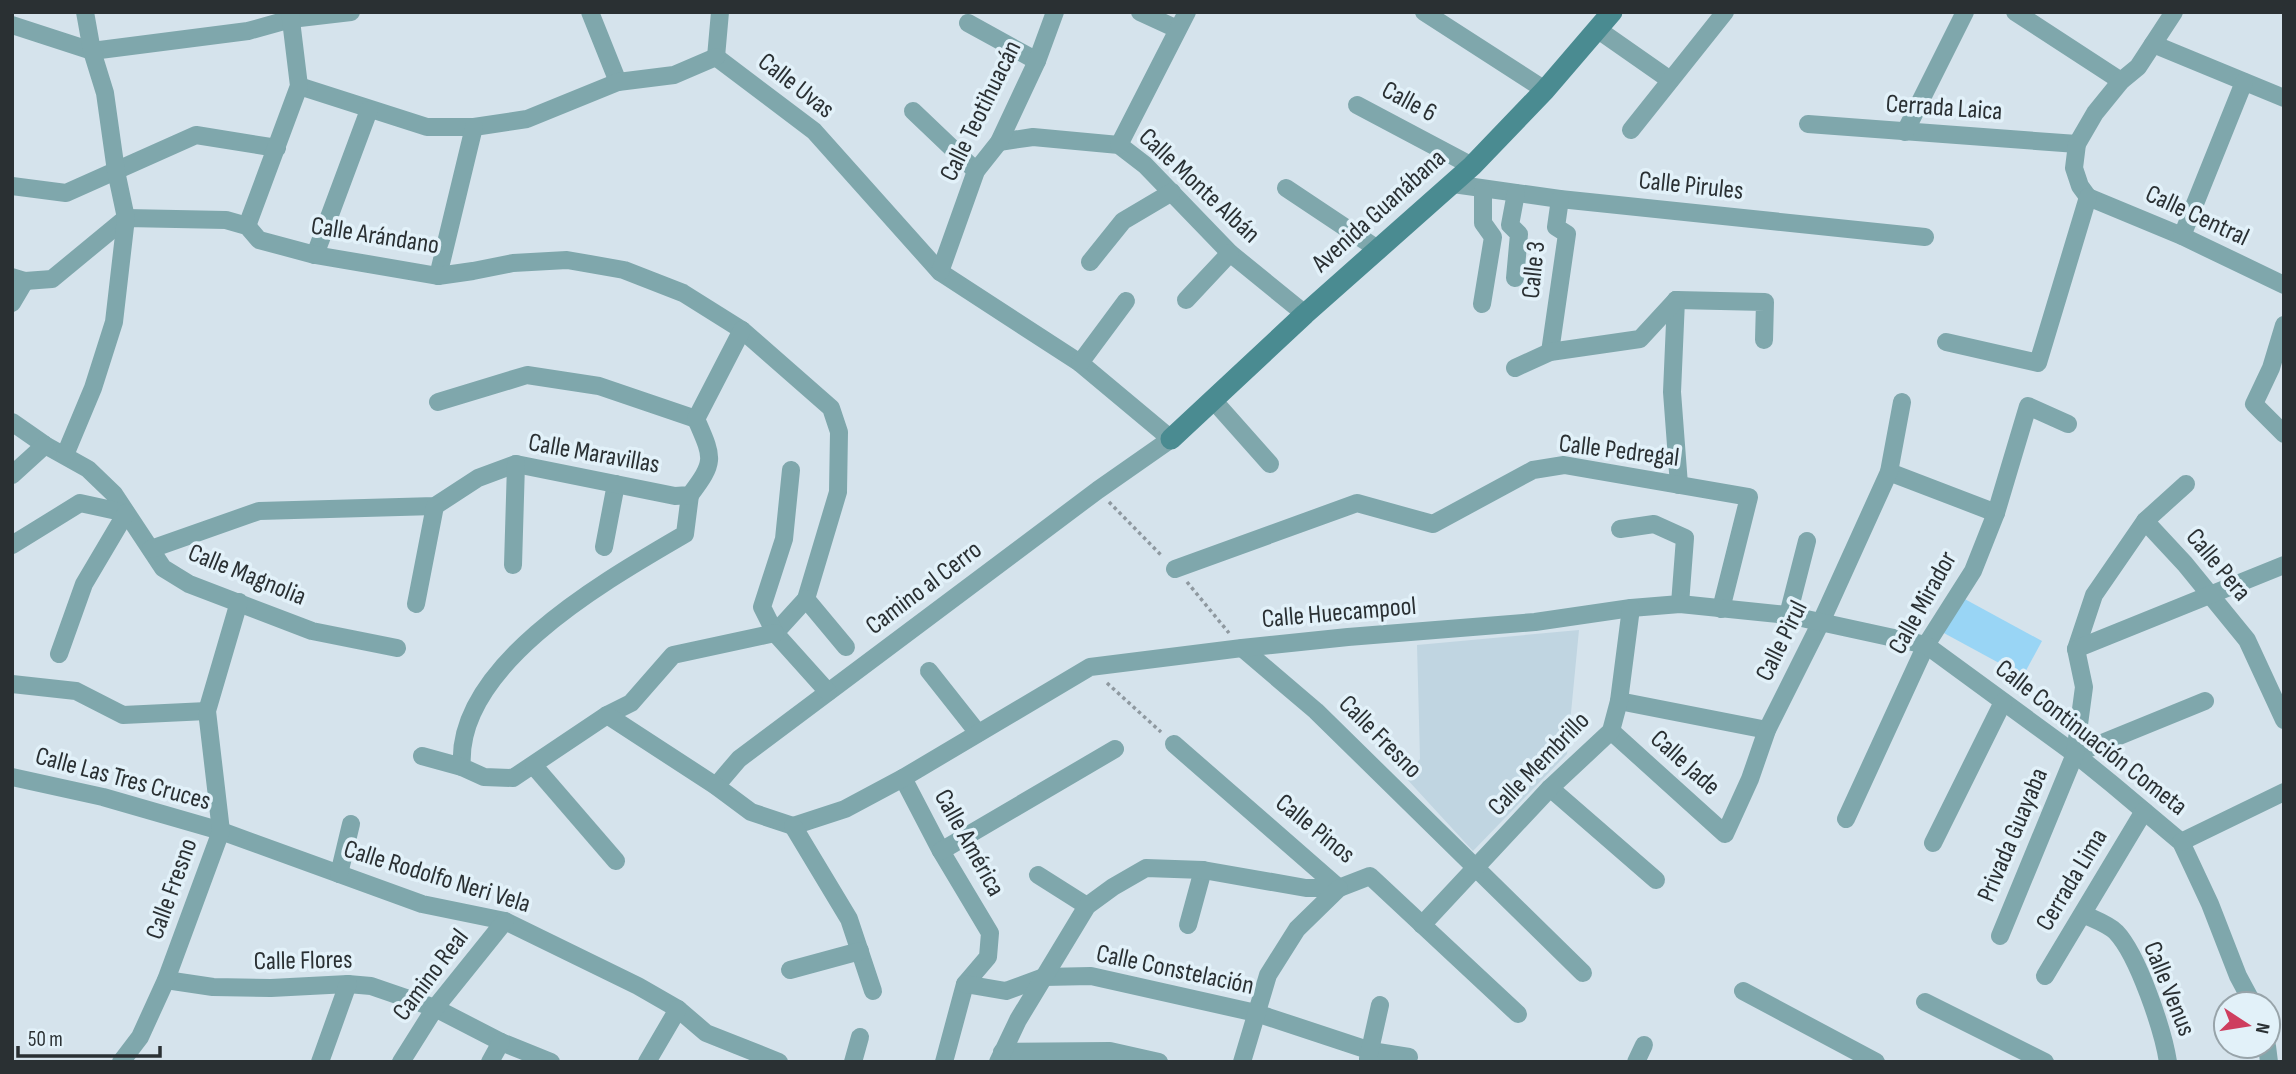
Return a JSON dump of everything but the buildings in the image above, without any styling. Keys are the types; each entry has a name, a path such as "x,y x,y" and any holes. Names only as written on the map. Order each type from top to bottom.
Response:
{"street":[{"path":"65,455 93,388 114,323 126,218 105,93 92,51 85,12"},
{"path":"12,25 92,51 248,31 291,15 351,12"},
{"path":"590,12 618,82"},
{"path":"716,57 720,12"},
{"name":"Calle Teotihuacán","path":"940,272 976,171 999,142 1037,61 1055,12"},
{"path":"1140,12 1177,29"},
{"path":"1119,145 1187,12"},
{"path":"1424,12 1545,90"},
{"name":"Avenida Guanábana","path":"1171,439 1305,314 1472,166 1545,90 1612,12"},
{"path":"1631,130 1725,12"},
{"path":"1905,132 1965,12"},
{"path":"2015,12 2121,81"},
{"path":"1946,342 2038,363 2088,197 2080,186 2074,167 2077,144 2095,113 2121,81 2138,67 2174,12"},
{"path":"247,226 299,86 291,15"},
{"path":"968,23 1037,61"},
{"path":"1597,29 1671,80"},
{"path":"2153,44 2284,98"},
{"name":"Calle Uvas","path":"299,86 427,127 474,127 527,119 618,82 674,75 716,57 814,131 940,272 1080,363 1171,439"},
{"path":"2182,236 2244,82"},
{"name":"Calle 6","path":"1357,105 1472,166"},
{"path":"315,255 369,110"},
{"path":"912,111 976,171"},
{"name":"Cerrada Laica","path":"1808,124 2077,144"},
{"path":"438,276 474,127"},
{"path":"12,186 66,193 196,135 277,148"},
{"name":"Calle Monte Albán","path":"999,142 1032,137 1119,145 1145,164 1230,253 1305,314"},
{"name":"Calle Pirules","path":"1453,184 1560,199 1925,237"},
{"path":"1286,188 1379,250"},
{"path":"1482,304 1493,237 1483,223 1483,190"},
{"path":"1090,262 1123,221 1172,192"},
{"path":"1515,278 1519,234 1510,225 1516,193"},
{"name":"Calle Central","path":"2088,197 2182,236 2284,285"},
{"name":"Calle 3","path":"1550,352 1567,234 1556,227 1560,199"},
{"path":"12,303 19,279 52,279 126,218"},
{"name":"Calle Arándano","path":"126,218 226,220 247,226 260,240 315,255 438,276 513,263 567,260 624,270 683,293 742,330"},
{"path":"1186,300 1230,253"},
{"path":"1676,300 1672,392 1679,485"},
{"path":"1516,368 1550,352 1640,339 1676,300 1765,302 1763,340"},
{"path":"1080,363 1126,301"},
{"path":"2284,325 2271,368 2254,404 2284,434"},
{"path":"422,755 484,776 513,778 607,715 631,703 673,655 775,633 806,599 838,492 839,432 831,408 742,330 696,419 599,386 527,376 438,402"},
{"path":"1214,401 1270,464"},
{"name":"Calle Pirul","path":"1725,834 1750,779 1767,730 1821,622 1889,472 1902,402"},
{"name":"Calle Mirador","path":"1846,820 1926,645 1973,570 1996,513 2028,406 2068,424"},
{"name":"Calle Maravillas","path":"435,506 478,478 516,464 675,496 690,495 708,471 710,450 696,419"},
{"name":"Calle Magnolia","path":"12,422 45,445 88,469 114,494 163,568 180,579 312,631 397,648"},
{"name":"Camino al Cerro","path":"716,786 739,760 828,692 1098,490 1171,439"},
{"path":"12,475 45,445"},
{"path":"513,565 516,464"},
{"name":"Calle Pedregal","path":"1175,569 1357,502 1433,524 1533,470 1564,465 1749,498 1721,609"},
{"path":"791,470 784,539 762,607 775,633 828,692"},
{"path":"1889,472 1996,513"},
{"path":"604,547 616,484"},
{"path":"2076,649 2094,595 2145,521 2186,484"},
{"path":"462,767 461,750 467,722 494,676 533,637 600,586 685,534 690,495"},
{"path":"12,545 80,503 126,513 84,584 59,654"},
{"path":"151,549 259,512 435,506 416,604"},
{"name":"Calle Pera","path":"2145,521 2185,564 2247,640 2284,720"},
{"path":"1620,530 1654,524 1685,538 1680,604"},
{"path":"1788,615 1807,541"},
{"path":"2076,649 2284,565"},
{"path":"806,599 846,647"},
{"name":"Calle Fresno","path":"121,1062 140,1037 166,980 221,831 207,711 240,602"},
{"name":"Calle Huecampool","path":"793,826 845,809 903,778 1090,667 1242,648 1535,622 1680,604 1788,615 1926,645"},
{"name":"Calle Membrillo","path":"1422,925 1550,788 1611,731 1619,701 1631,608"},
{"name":"Calle Continuación Cometa","path":"1926,645 2075,754 2181,842 2246,990"},
{"name":"Calle Fresno","path":"1242,648 1316,711 1583,973"},
{"name":"Privada Guayaba","path":"2000,936 2075,754 2084,687 2076,649"},
{"path":"929,671 978,733"},
{"path":"12,684 76,691 122,715 207,711"},
{"path":"1619,701 1767,730"},
{"path":"2075,754 2205,701"},
{"path":"1933,843 2003,702"},
{"path":"607,715 751,812 793,826 849,919 873,991"},
{"name":"Calle Jade","path":"1611,731 1725,834"},
{"name":"Calle Pinos","path":"1174,744 1339,888 1370,876 1518,1014"},
{"path":"941,850 1115,749"},
{"path":"534,766 616,861"},
{"name":"Calle Las Tres Cruces","path":"12,777 103,797 221,831"},
{"name":"Calle América","path":"903,778 941,850 990,933 988,957 965,984"},
{"path":"1550,788 1656,880"},
{"path":"2181,842 2284,792"},
{"name":"Cerrada Lima","path":"2045,976 2144,811"},
{"path":"340,874 351,824"},
{"name":"Calle Rodolfo Neri Vela","path":"221,831 422,904 505,921 638,986 678,1009 706,1033 779,1062"},
{"path":"1000,1057 1087,906 1146,868 1203,870 1306,888 1339,888"},
{"path":"1188,925 1203,870"},
{"path":"1038,875 1087,906"},
{"path":"1242,1062 1268,975 1297,929 1339,888"},
{"name":"Calle Venus","path":"2083,914 2116,932 2133,960 2164,1038 2168,1062"},
{"name":"Camino Real","path":"401,1062 435,1008 505,921"},
{"path":"790,970 860,951"},
{"name":"Calle Constelación","path":"965,984 1006,991 1044,977 1091,976 1256,1013 1369,1056 1409,1057"},
{"name":"Calle Flores","path":"166,980 225,988 348,984 371,986 435,1008 501,1042 551,1062"},
{"path":"320,1062 348,984"},
{"path":"944,1062 965,984"},
{"path":"1743,991 1876,1062"},
{"path":"1925,1002 2045,1062"},
{"path":"1369,1056 1380,1005"},
{"path":"647,1062 678,1009"},
{"path":"853,1062 860,1037"},
{"path":"490,1062 501,1042"},
{"path":"1636,1062 1644,1045"},
{"path":"1000,1057 1110,1051 1159,1062"}],"path":[{"path":"1090,667 1174,744"}],"shaded area":[{"path":"1961,597 2042,641 2023,676 1942,632"},
{"path":"1579,630 1567,754 1473,851 1405,777 1420,759 1417,645"}]}
